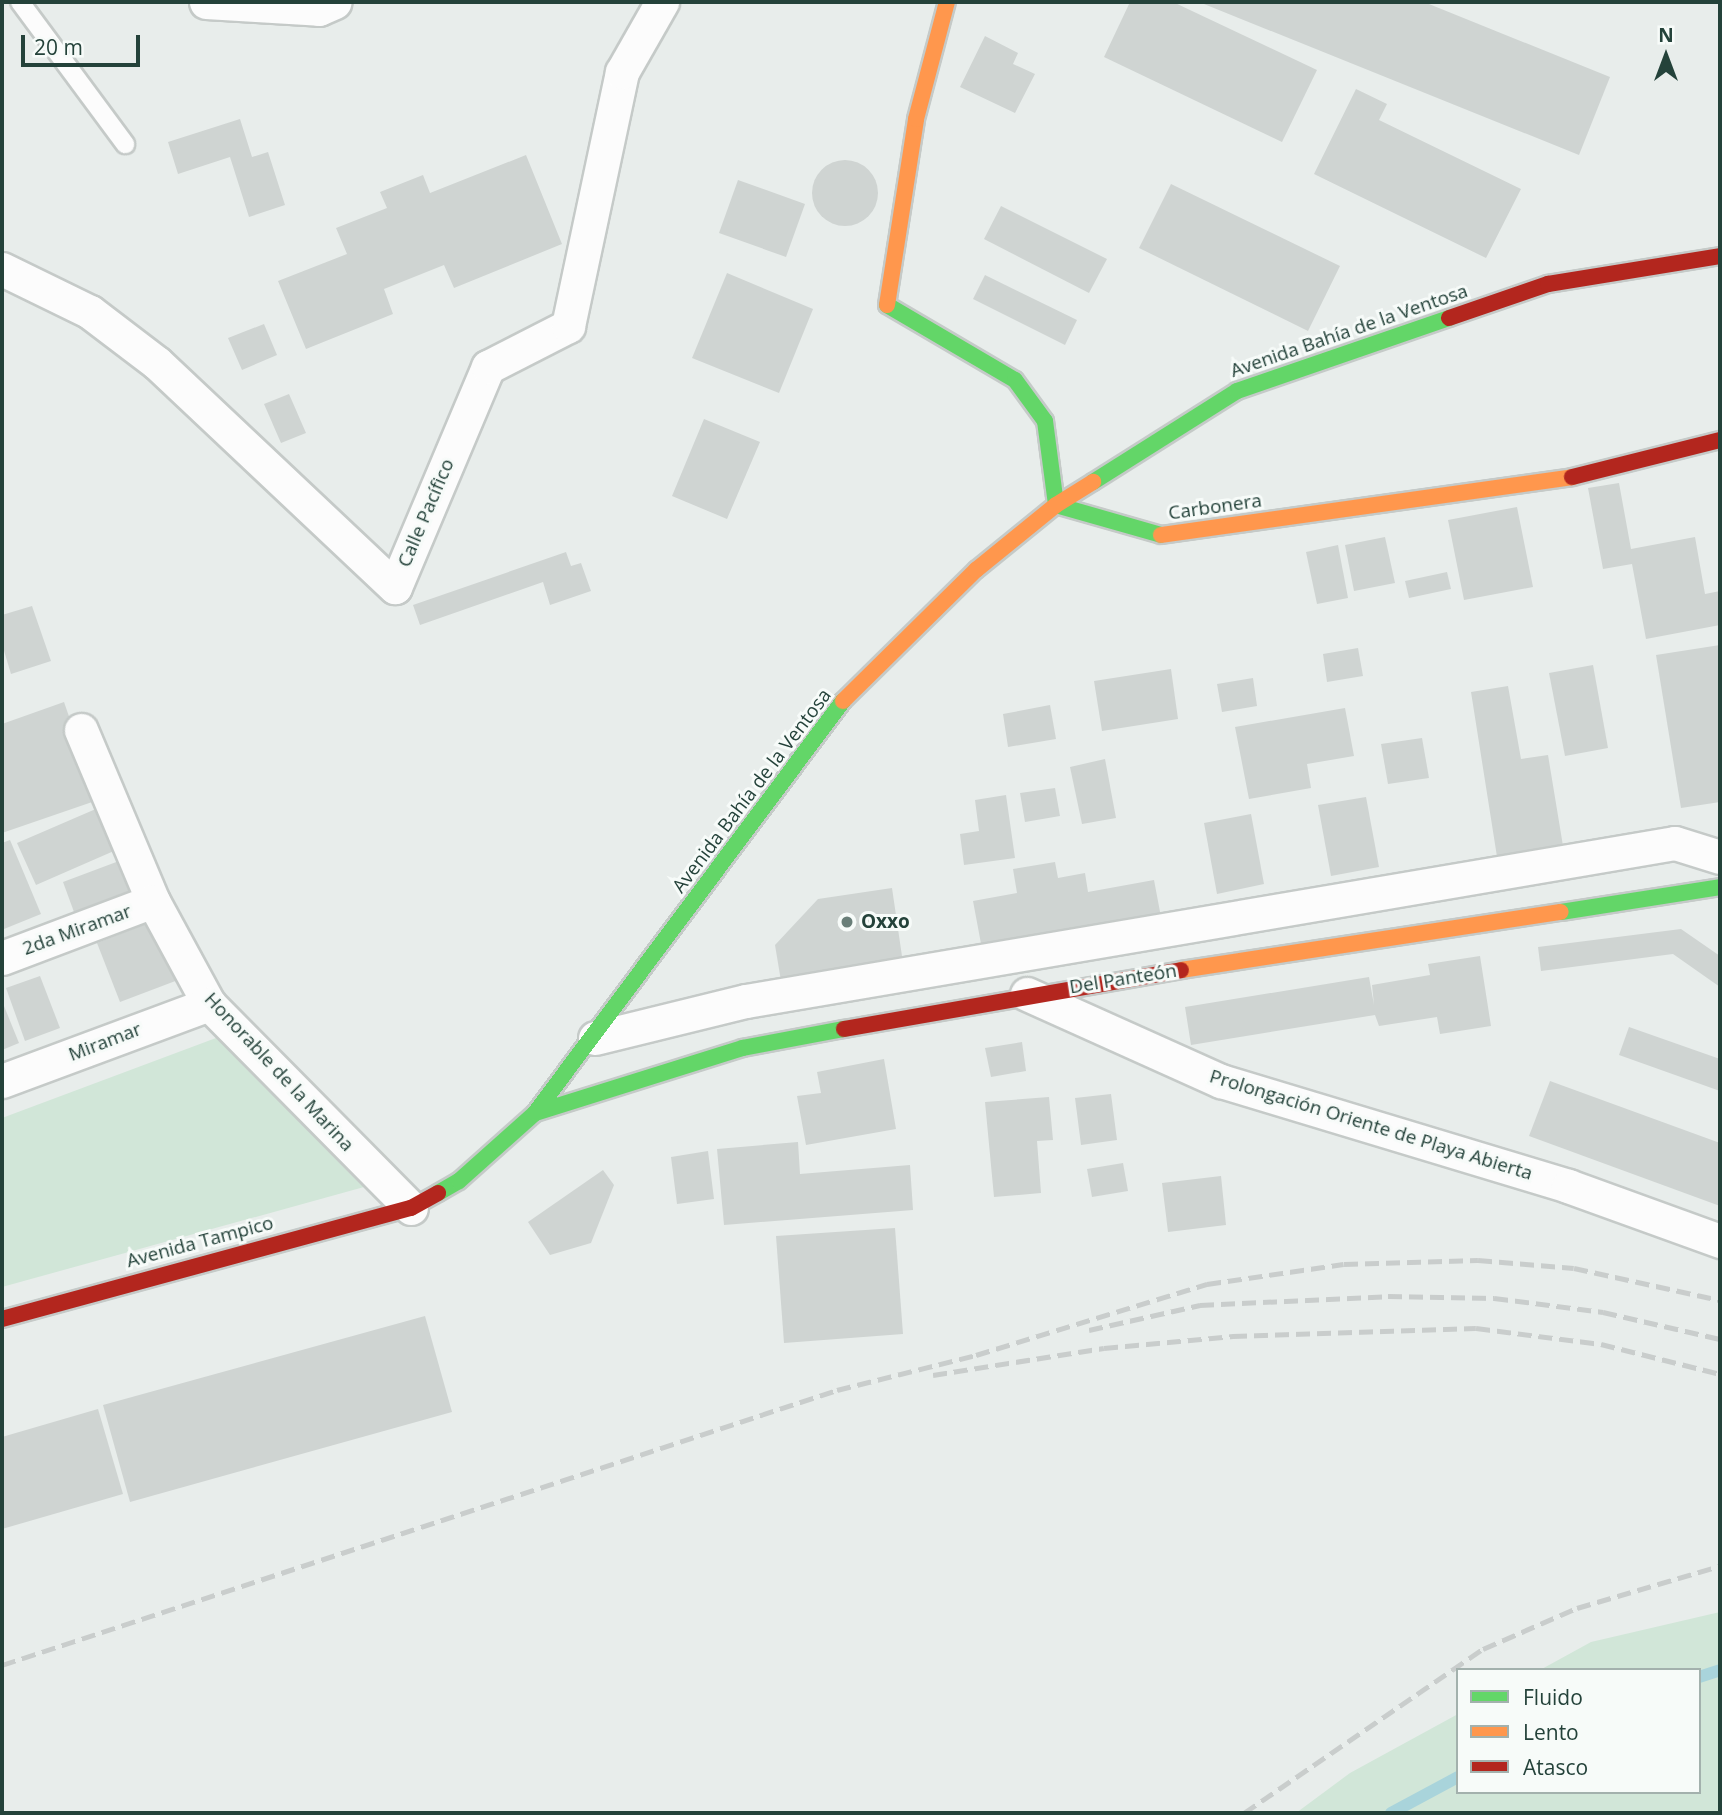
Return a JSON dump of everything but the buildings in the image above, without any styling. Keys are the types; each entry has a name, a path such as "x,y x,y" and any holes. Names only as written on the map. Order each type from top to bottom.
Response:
{"street":[{"path":"206,2 320,9 335,2"},
{"name":"Calle Pacífico","path":"2,269 90,312 157,363 395,587 488,367 568,326 622,72 662,2"},
{"path":"947,2 916,119 884,303 1014,380 1045,421 1056,506"},
{"name":"Avenida Bahía de la Ventosa","path":"411,1208 459,1181 535,1113 595,1038 842,702 976,570 1056,506 1237,391 1548,284 1720,256"},
{"name":"Carbonera","path":"1056,506 1157,536 1555,481 1720,440"},
{"name":"Honorable de la Marina","path":"81,730 153,901 209,1003 411,1208"},
{"name":"Del Panteón","path":"595,1038 746,1001 1675,842 1720,857"},
{"name":"Del Panteón","path":"535,1113 743,1048 1027,994 1720,887"},
{"name":"2da Miramar","path":"2,958 153,901"},
{"name":"Prolongación Oriente de Playa Abierta","path":"1027,994 1221,1081 1568,1186 1720,1241"},
{"name":"Miramar","path":"2,1081 209,1003"},
{"name":"Avenida Tampico","path":"2,1318 411,1208"}],"lane":[{"path":"20,2 125,144"}],"green space":[{"path":"224,1035 364,1187 2,1287 2,1118"},
{"path":"1720,1612 1720,1813 1296,1813 1350,1773 1456,1715 1456,1794 1701,1794 1701,1668 1544,1668 1591,1642"}],"waterway":[{"path":"1701,1676 1720,1670"},
{"path":"1391,1813 1456,1778"}],"railway":[{"path":"2,1665 837,1390 976,1355 1207,1284 1344,1264 1478,1260 1574,1268 1720,1300"},
{"path":"1089,1330 1200,1305 1388,1296 1494,1298 1603,1312 1720,1339"},
{"path":"933,1375 1104,1348 1233,1336 1476,1328 1601,1344 1720,1374"},
{"path":"1244,1813 1483,1649 1577,1608 1720,1566"}],"traffic: fast":[{"path":"887,305 1015,380 1045,421 1056,505 1161,535"},
{"path":"1093,482 1237,391 1449,318"},
{"path":"438,1193 459,1181 535,1113 843,701"},
{"path":"1561,912 1720,887"},
{"path":"535,1113 743,1048 844,1029"}],"traffic: slow":[{"path":"887,305 916,119 947,2"},
{"path":"1161,535 1572,477"},
{"path":"843,701 976,570 1056,505 1093,482"},
{"path":"1181,970 1561,912"}],"traffic: jam":[{"path":"1449,318 1548,284 1720,256"},
{"path":"1572,477 1720,440"},
{"path":"844,1029 1181,970"},
{"path":"2,1319 411,1208 438,1193"}],"place":[{"name":"Oxxo","path":"847,922"}]}
